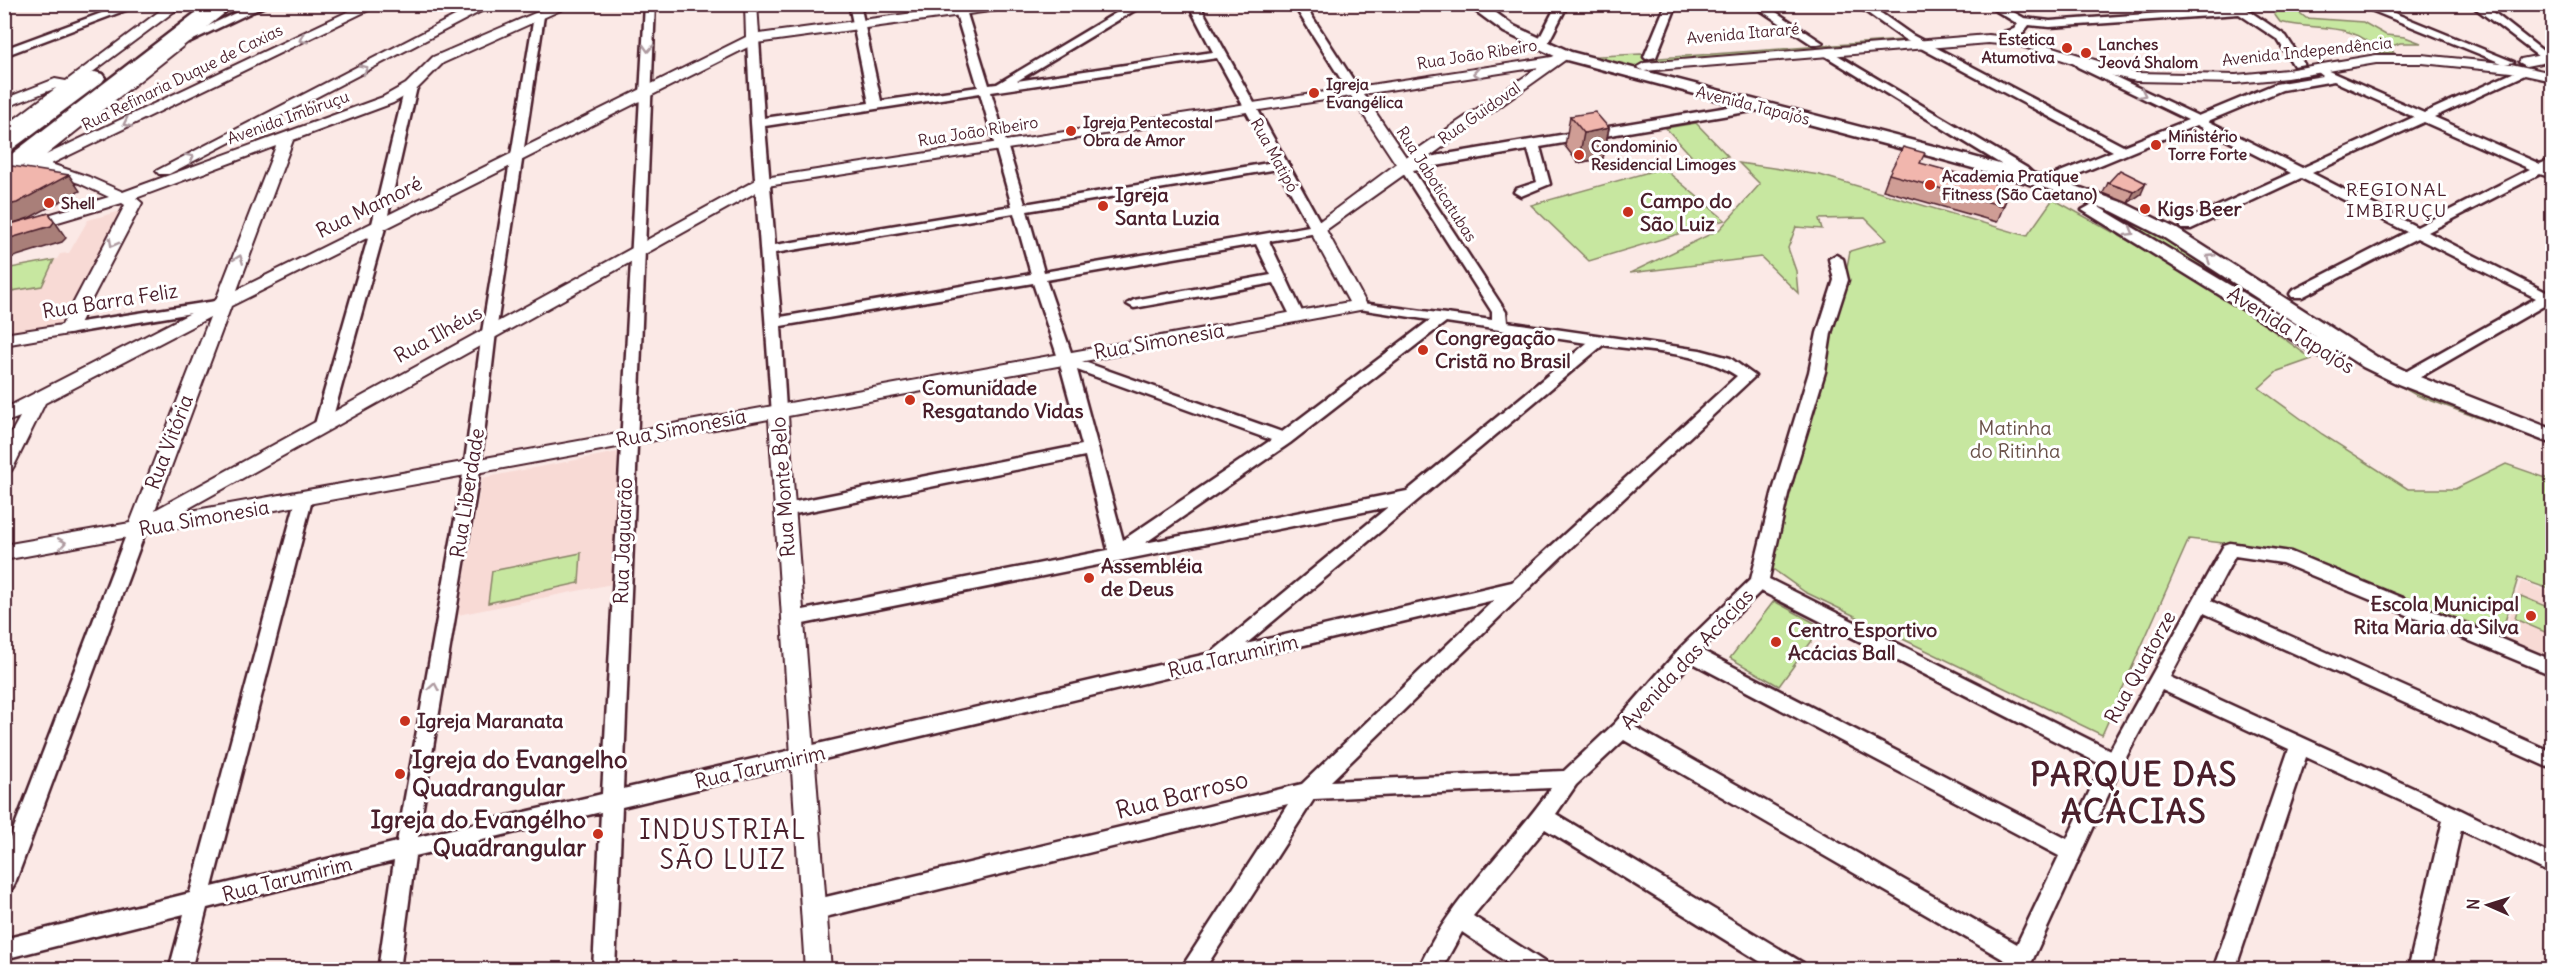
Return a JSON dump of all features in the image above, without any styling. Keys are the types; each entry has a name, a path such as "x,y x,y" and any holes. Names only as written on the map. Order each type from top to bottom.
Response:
{"highway":[{"path":"4,146 191,4"},
{"path":"4,171 219,4"}],"main road":[{"name":"Avenida Tapajós","path":"1475,6 1509,29 1542,45 1560,58 1644,66 1758,106 1939,153 2038,182 2323,340 2405,379 2553,437"},
{"name":"Avenida Tapajós","path":"2323,340 2367,376 2412,398 2553,451"}],"street":[{"path":"4,53 137,4"},
{"path":"4,134 165,4"},
{"path":"4,104 55,91 178,4"},
{"path":"36,162 230,4"},
{"path":"185,40 264,4"},
{"name":"Rua Refinaria Duque de Caxias","path":"4,181 36,162 375,4"},
{"path":"122,198 138,184 489,4"},
{"name":"Avenida Imbiruçu","path":"4,233 122,198 388,100 411,87 438,60 568,4"},
{"name":"Rua Jaguarão","path":"604,969 627,439 639,250 650,4"},
{"name":"Rua Monte Belo","path":"751,4 757,123 770,250 778,410 818,969"},
{"path":"854,4 876,105"},
{"path":"753,39 858,27 959,8 1012,4"},
{"path":"989,89 1140,4"},
{"name":"Rua Matipó","path":"1193,4 1359,305"},
{"name":"Rua Jaboticatubas","path":"1299,4 1499,312 1500,326"},
{"path":"1446,4 1475,6"},
{"path":"1542,45 1563,4"},
{"path":"1644,66 1672,4"},
{"path":"1756,4 1821,48 2038,182 2123,152 2195,119 2279,87 2331,78"},
{"path":"1860,4 1908,37 2123,152"},
{"path":"1990,4 2021,21 2050,24 2236,8 2282,38 2298,64"},
{"path":"2361,4 2553,77"},
{"path":"2378,4 2394,16"},
{"path":"2475,4 2521,63 2553,72"},
{"path":"959,8 989,89 1018,207 1066,360 1118,553"},
{"name":"Rua Liberdade","path":"389,969 406,849 472,469 489,332 538,16"},
{"path":"2008,34 2022,29 2024,24 2021,21"},
{"name":"Avenida Itararé","path":"1644,66 1908,37 2008,34 2039,39 2087,56"},
{"name":"Rua Mamoré","path":"4,417 174,328 753,39"},
{"name":"Avenida Itararé","path":"1821,48 1988,39 2023,42 2073,57"},
{"path":"757,123 1220,54"},
{"name":"Avenida Independência","path":"2087,56 2110,64 2158,72 2278,69 2330,57 2368,54 2416,54 2521,63"},
{"path":"2073,57 2082,65 2195,119 2417,234 2551,298"},
{"name":"Avenida Independência","path":"2073,57 2110,71 2136,77 2169,79 2236,78 2287,74 2376,59 2521,63"},
{"name":"Rua João Ribeiro","path":"763,182 1249,109 1560,58"},
{"name":"Rua Guidoval","path":"1317,230 1560,58"},
{"path":"2186,226 2424,117 2521,63"},
{"path":"1513,67 1526,71 1529,79"},
{"path":"2318,68 2331,78 2548,169"},
{"path":"322,424 378,228 411,87"},
{"path":"1405,166 1758,106"},
{"name":"Rua Vitória","path":"4,883 136,530 171,511 209,336 287,137"},
{"path":"1521,192 1544,184 1533,143"},
{"path":"36,162 84,180 134,204 68,329"},
{"path":"770,250 1280,165"},
{"path":"2297,294 2548,169"},
{"name":"Rua Ilhéus","path":"171,511 322,424 763,182"},
{"path":"775,322 1317,230"},
{"path":"1261,240 1298,316"},
{"name":"Avenida das Acácias","path":"1430,969 1458,918 1543,817 1569,779 1622,729 1688,652 1759,582 1780,494 1841,280 1836,259"},
{"path":"1134,304 1280,278"},
{"path":"2405,379 2551,298"},
{"name":"Rua Barra Feliz","path":"4,340 222,304"},
{"path":"1191,969 1308,791 1517,588 1747,375 1725,361 1700,354 1359,305"},
{"name":"Rua Simonesia","path":"4,554 136,530 171,511 304,500 778,410 1066,360 1359,305"},
{"path":"1118,553 1284,439 1443,317"},
{"path":"174,328 196,329 209,336"},
{"path":"1214,660 1600,340"},
{"path":"1066,360 1284,439"},
{"path":"4,466 37,401"},
{"path":"785,510 1090,449"},
{"path":"793,619 1412,496"},
{"path":"180,969 304,500"},
{"name":"Rua Quatorze","path":"2019,964 2114,761 2230,549 2285,557 2553,668"},
{"path":"1759,582 2114,761"},
{"name":"Rua Tarumirim","path":"4,949 406,849 1517,588"},
{"path":"2200,604 2553,761"},
{"path":"1688,652 2072,852"},
{"path":"2158,680 2454,816 2553,865"},
{"path":"1622,729 2019,964"},
{"path":"2224,969 2300,745"},
{"name":"Rua Barroso","path":"813,910 1308,791 1569,779"},
{"path":"2419,969 2454,816"},
{"path":"1543,817 1795,969"},
{"path":"1458,918 1538,969"}],"shaded area":[{"path":"121,211 66,328 5,337 5,268 57,259 60,254 69,253 88,220"},
{"path":"618,452 612,584 458,615 482,478"},
{"name":"Escola Municipal Rita Maria da Silva","path":"2521,581 2552,593 2552,661 2503,640"}],"green space":[{"path":"2261,5 2297,5 2295,9 2306,18 2363,22 2386,35 2405,37 2421,43 2400,43 2390,47 2394,53 2379,52 2369,42 2346,31 2280,22 2274,14 2276,12"},
{"path":"1902,40 1908,44 1659,62 1629,69 1580,57 1641,54 1659,58"},
{"path":"1696,123 1728,156 1696,161 1666,128"},
{"name":"Matinha do Ritinha","path":"1739,163 1820,175 2027,236 2053,199 2217,290 2312,359 2278,371 2259,388 2322,434 2408,489 2455,489 2506,464 2552,480 2552,590 2518,578 2501,635 2283,550 2189,539 2102,735 1805,592 1770,567 1824,370 1850,251 1887,240 1865,218 1819,219 1822,229 1796,227 1788,248 1796,271 1798,293 1761,257 1630,273 1719,230 1760,184"},
{"name":"Campo do São Luiz","path":"1663,168 1725,220 1589,261 1531,205"},
{"path":"2086,200 2156,232 2299,325"},
{"path":"54,260 42,286 5,292 5,269"},
{"path":"2337,348 2550,441 2552,445 2416,395 2341,353"},
{"path":"581,553 579,583 488,603 492,571"},
{"path":"2521,596 2552,609 2552,635 2515,619"},
{"name":"Centro Esportivo Acácias Ball","path":"1774,601 1822,627 1779,686 1730,658"}],"building":[{"path":"1595,112 1609,128 1584,133 1570,116"},
{"path":"1903,147 1925,153 1920,163 2011,188 2003,206 1889,174"},
{"path":"12,166 69,175 17,203 4,206 4,171"},
{"path":"2120,170 2146,183 2134,192 2108,183"},
{"path":"49,213 54,222 51,226 4,240 4,226"}],"place":[{"name":"Estetica Atumotiva","path":"2067,48"},
{"name":"Lanches Jeová Shalom","path":"2086,53"},
{"name":"Igreja Evangélica","path":"1314,93"},
{"name":"Igreja Pentecostal Obra de Amor","path":"1071,131"},
{"name":"Ministério Torre Forte","path":"2156,145"},
{"name":"Condominio Residencial Limoges","path":"1579,155"},
{"name":"Academia Pratique Fitness (São Caetano)","path":"1930,185"},
{"name":"Shell","path":"49,203"},
{"name":"Igreja Santa Luzia","path":"1103,206"},
{"name":"Kigs Beer","path":"2145,209"},
{"name":"Campo do São Luiz","path":"1628,212"},
{"name":"Congregação Cristã no Brasil","path":"1423,350"},
{"name":"Comunidade Resgatando Vidas","path":"910,400"},
{"name":"Assembléia de Deus","path":"1089,578"},
{"name":"Escola Municipal Rita Maria da Silva","path":"2531,616"},
{"name":"Centro Esportivo Acácias Ball","path":"1776,642"},
{"name":"Igreja Maranata","path":"405,721"},
{"name":"Igreja do Evangelho Quadrangular","path":"400,774"},
{"name":"Igreja do Evangélho Quadrangular","path":"598,834"}],"district":[{"name":"REGIONAL IMBIRUÇU","path":"2397,200"},
{"name":"PARQUE DAS ACÁCIAS","path":"2134,794"},
{"name":"INDUSTRIAL SÃO LUIZ","path":"723,845"}]}
